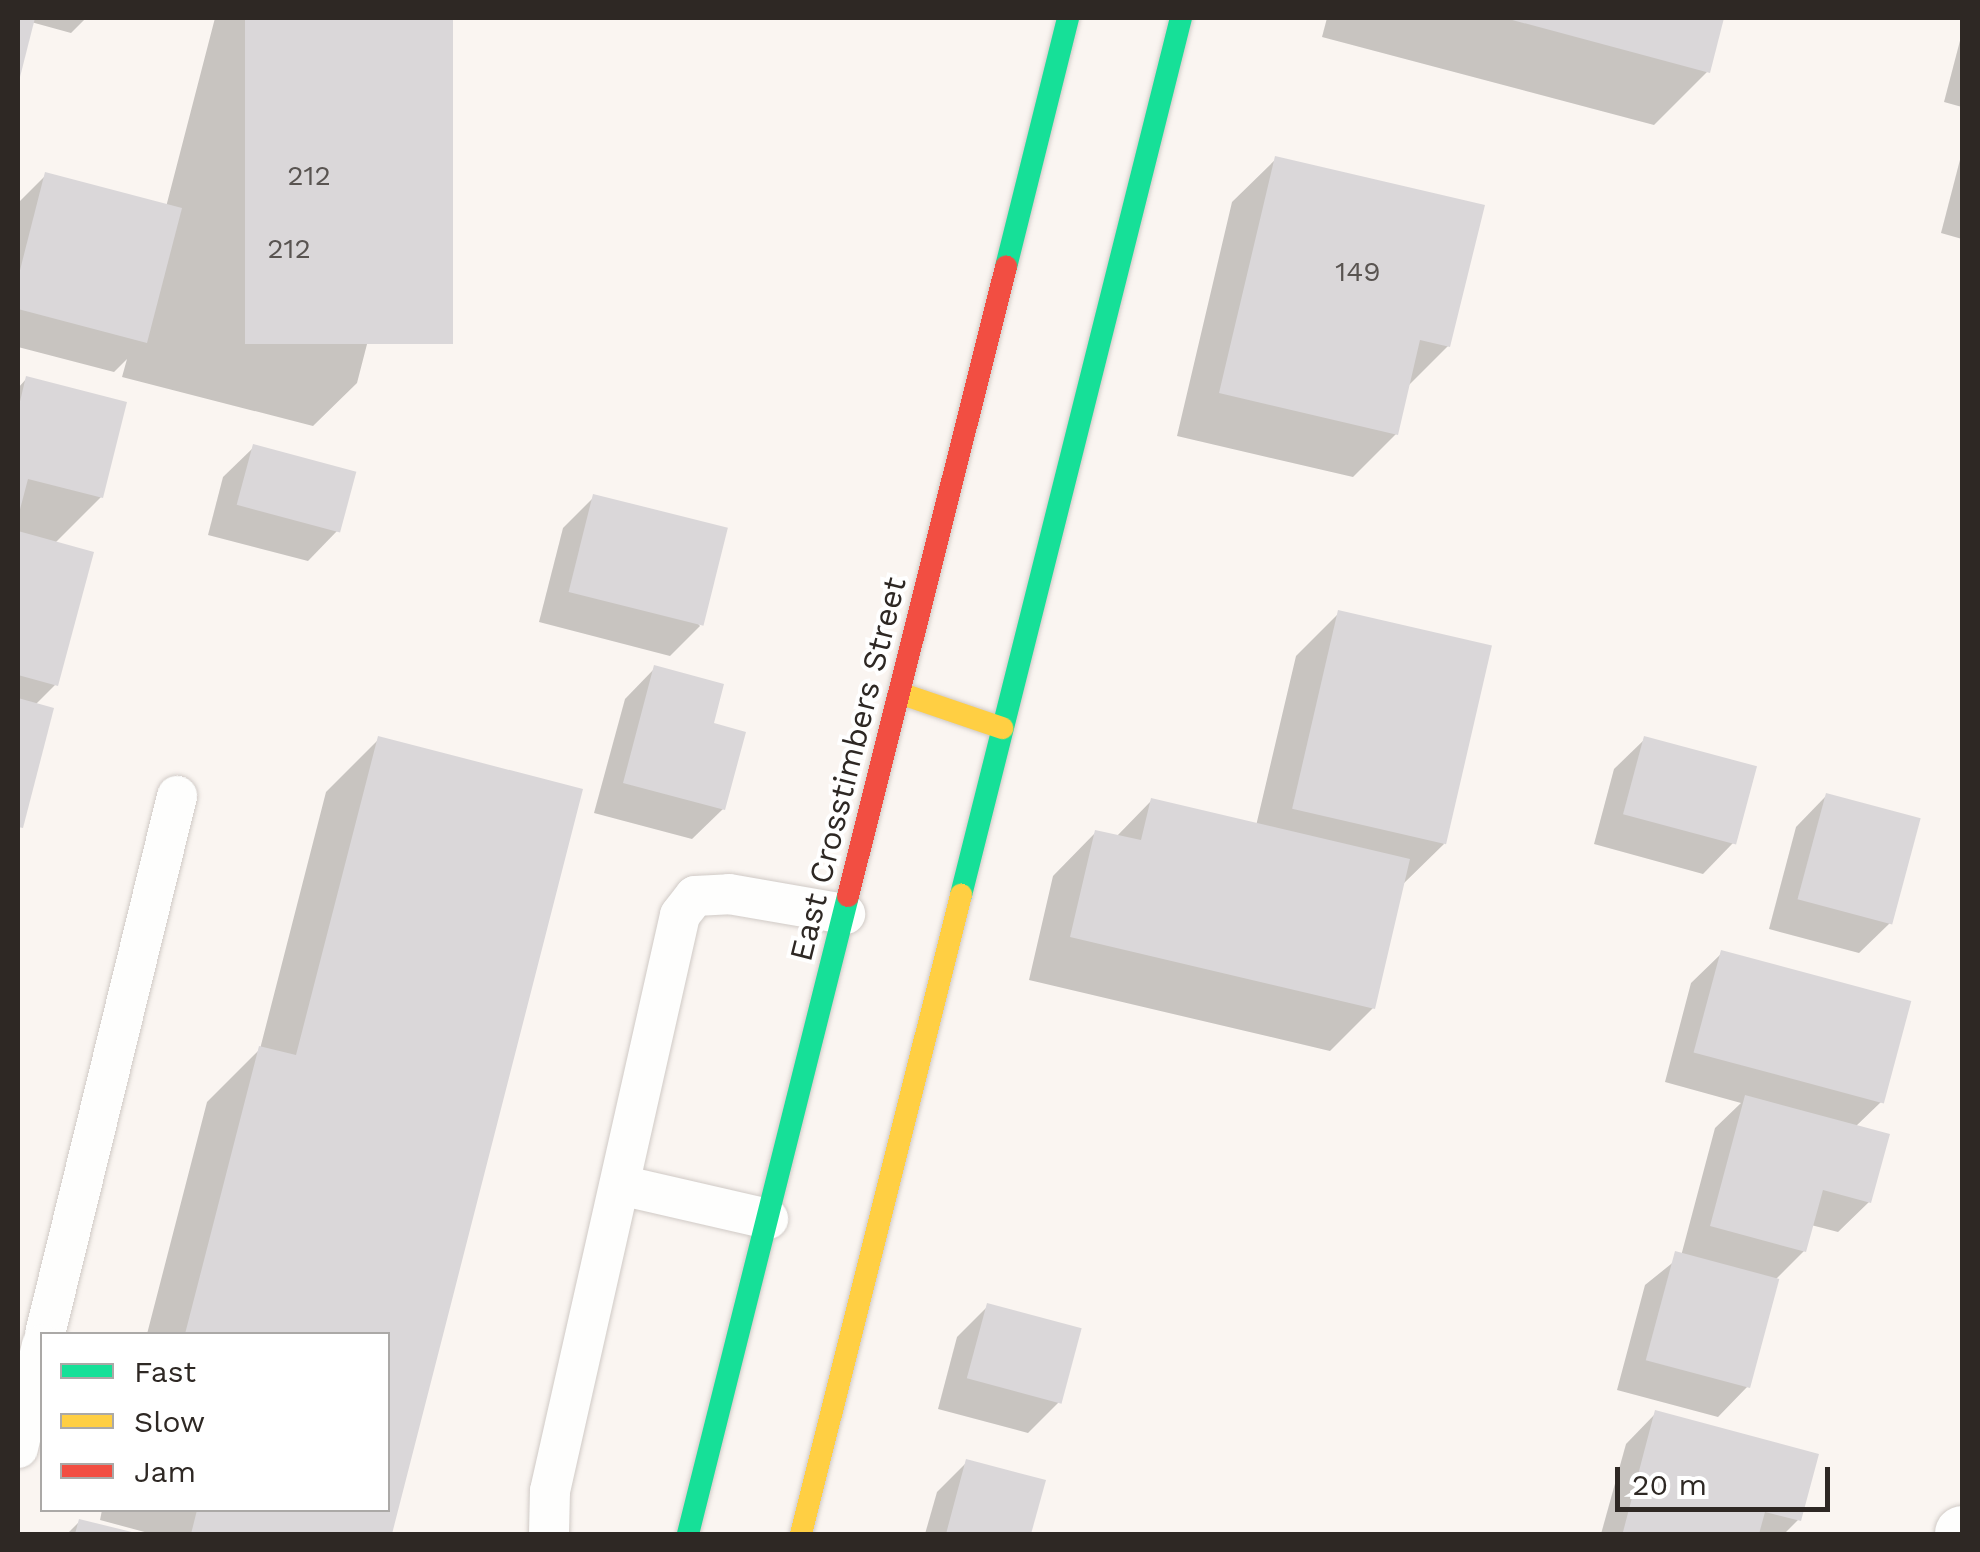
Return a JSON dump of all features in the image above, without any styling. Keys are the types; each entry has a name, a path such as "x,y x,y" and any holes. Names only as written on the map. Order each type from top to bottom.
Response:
{"main road":[{"name":"East Crosstimbers Street","path":"688,1534 902,694 1068,18"},
{"path":"800,1534 1180,18"},
{"path":"902,694 1002,728"}],"lane":[{"path":"45,1332 177,796"},
{"path":"549,1534 550,1491 680,915 694,896 728,894 845,914"},
{"path":"620,1186 768,1219"},
{"path":"18,1448 40,1354"}],"building":[{"path":"18,18 35,18 19,81 18,81"},
{"path":"245,18 453,18 453,344 245,344"},
{"path":"1505,18 1724,18 1710,73"},
{"path":"1275,156 1485,205 1450,347 1420,340 1398,435 1219,393"},
{"path":"45,172 182,208 147,343 18,309 18,278"},
{"path":"26,376 127,402 103,498 28,479 18,517 18,410"},
{"path":"253,444 356,472 340,533 237,505"},
{"path":"593,494 728,528 703,626 569,592"},
{"path":"18,531 94,552 58,686 18,675"},
{"path":"1338,610 1492,646 1446,844 1292,809"},
{"path":"654,665 724,684 714,723 746,732 725,810 623,783"},
{"path":"18,698 54,708 23,828 18,827"},
{"path":"378,736 583,789 392,1534 191,1534 196,1512 390,1512 390,1332 186,1332 259,1046 296,1055"},
{"path":"1644,736 1757,766 1736,845 1623,814"},
{"path":"1826,793 1921,818 1892,925 1798,899"},
{"path":"1151,798 1410,859 1375,1009 1070,937 1095,830 1141,840"},
{"path":"1721,950 1911,1001 1884,1103 1694,1052"},
{"path":"1745,1095 1890,1134 1871,1203 1823,1190 1806,1252 1710,1226"},
{"path":"1675,1251 1779,1279 1750,1388 1646,1360"},
{"path":"987,1303 1082,1328 1061,1404 967,1378"},
{"path":"1655,1410 1819,1454 1801,1521 1765,1512 1759,1534 1623,1532"},
{"path":"966,1459 1046,1480 1031,1534 946,1534"},
{"path":"79,1519 136,1533 136,1534 75,1534"}],"traffic: fast":[{"path":"1006,267 1068,18"},
{"path":"961,895 1181,18"},
{"path":"688,1534 848,896"}],"traffic: slow":[{"path":"902,694 1002,728"},
{"path":"801,1534 961,895"}],"traffic: jam":[{"path":"848,896 1006,267"}]}
